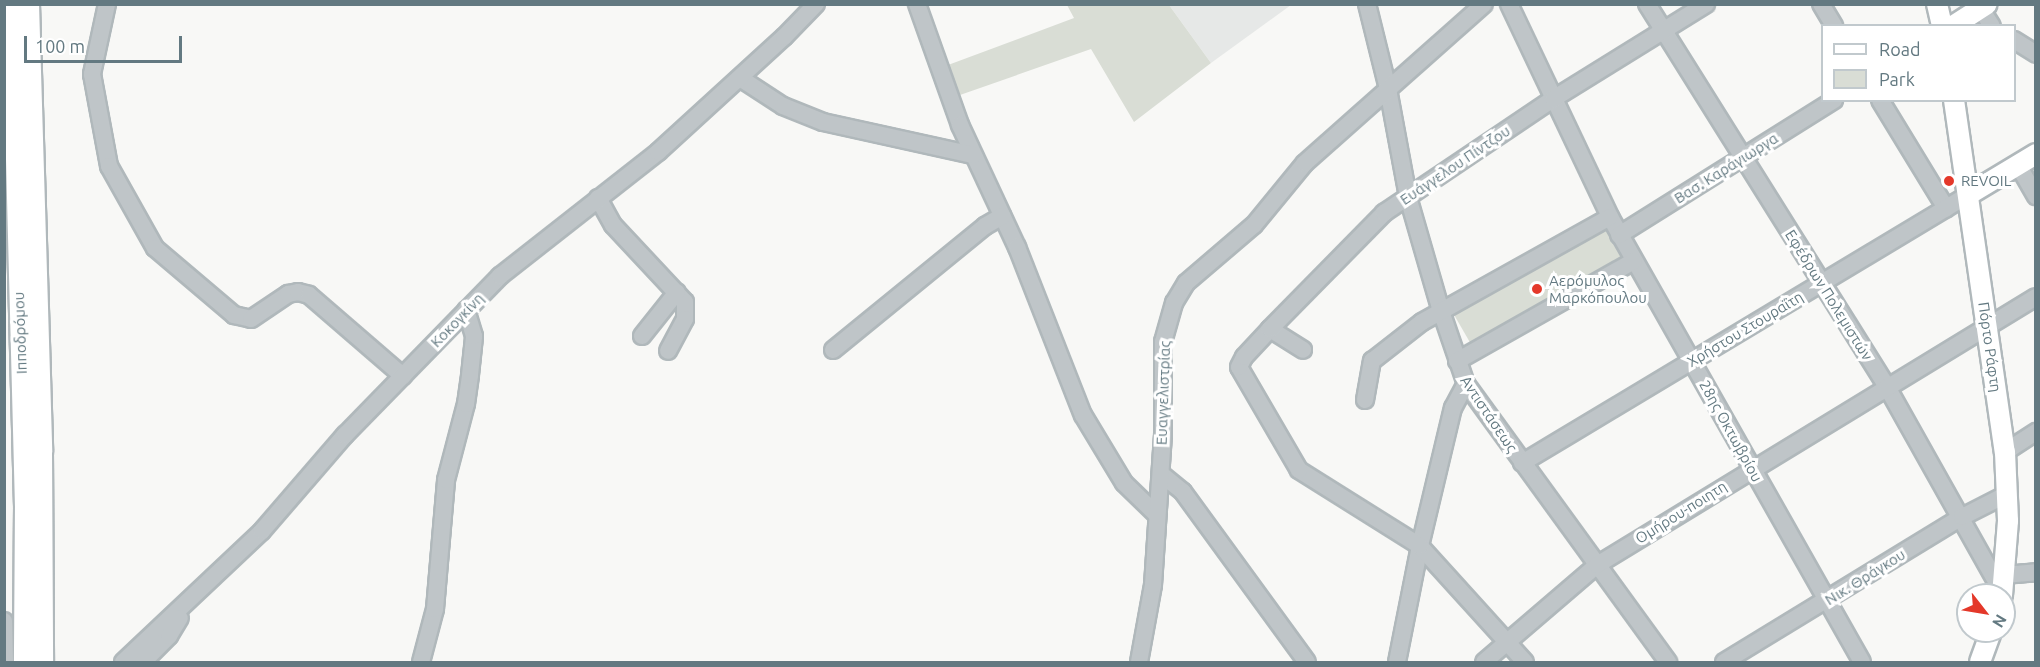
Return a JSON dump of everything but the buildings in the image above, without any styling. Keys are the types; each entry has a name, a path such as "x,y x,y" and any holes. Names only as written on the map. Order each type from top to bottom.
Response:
{"main road":[{"name":"Ιπποδρόμου","path":"12,4 25,506 24,663"},
{"name":"Ιπποδρόμου","path":"30,4 42,452 44,659"},
{"path":"1937,4 1942,24"},
{"path":"1956,24 1982,6"},
{"name":"Πόρτο Ράφτη","path":"1953,102 2005,452 2007,494 2003,583"},
{"path":"1968,195 2036,154"},
{"path":"1980,663 1987,643"}],"street":[{"path":"107,4 92,74 109,166 155,248 186,278 234,315 251,319 288,294 298,292 309,295 403,376"},
{"name":"Κοκογκίνη","path":"123,663 262,531 321,461 510,267 658,152 740,78 816,4"},
{"path":"917,4 973,155 1002,216 1083,416 1124,483 1157,515"},
{"name":"Αντιστάσεως","path":"1367,4 1388,89 1408,197 1441,311 1466,384 1668,663"},
{"name":"Ευαγγελιστρίας","path":"1139,663 1153,585 1161,474 1163,342 1174,303 1186,284 1254,225 1305,163 1484,4"},
{"name":"28ης Οκτωβρίου","path":"1509,4 1619,235 1862,663"},
{"name":"Εφέδρων Πολεμιστών","path":"1647,4 1887,387 2001,583"},
{"name":"Ευάγγελου Πίντζου","path":"1420,546 1299,470 1239,367 1244,357 1384,213 1553,99 1706,4"},
{"path":"1821,4 1833,24"},
{"path":"1982,6 1991,24"},
{"path":"2016,41 2036,54"},
{"path":"740,78 771,100 812,118 864,133 973,155"},
{"name":"Βασ. Καράγιωργα","path":"1619,235 1831,102"},
{"path":"1881,102 1946,208"},
{"path":"2018,165 2036,196"},
{"name":"Χρήστου Στουραΐτη","path":"1522,463 1968,195"},
{"path":"598,198 613,225 677,292 687,310 685,319 668,351"},
{"path":"832,350 985,226 1002,216"},
{"path":"1365,400 1372,362 1422,322 1610,217"},
{"path":"1457,361 1634,261"},
{"path":"642,336 677,292"},
{"name":"Ομήρου-ποιητη","path":"1484,663 1597,565 1752,468 2036,297"},
{"path":"421,663 435,609 446,480 466,404 470,375 474,336 466,310"},
{"path":"1270,329 1303,350"},
{"path":"1397,663 1420,546 1453,408 1466,384"},
{"path":"2005,452 2036,432"},
{"path":"1161,474 1183,492 1307,663"},
{"name":"Νικ. Θράγκου","path":"1724,663 1962,517 2007,494"},
{"path":"1420,546 1508,641 1524,663"},
{"path":"2012,583 2036,572"},
{"path":"143,663 169,636 195,595"},
{"path":"4,621 5,663"}],"shaded area":[{"path":"1169,5 1291,5 1211,63"}],"green space":[{"path":"1067,5 1169,5 1211,63 1134,122 1091,49 960,95 948,65 1074,18"},
{"path":"1606,224 1628,261 1474,350 1453,312"}],"place":[{"name":"REVOIL","path":"1949,181"},
{"name":"Αερόμυλος Μαρκόπουλου","path":"1537,289"}]}
